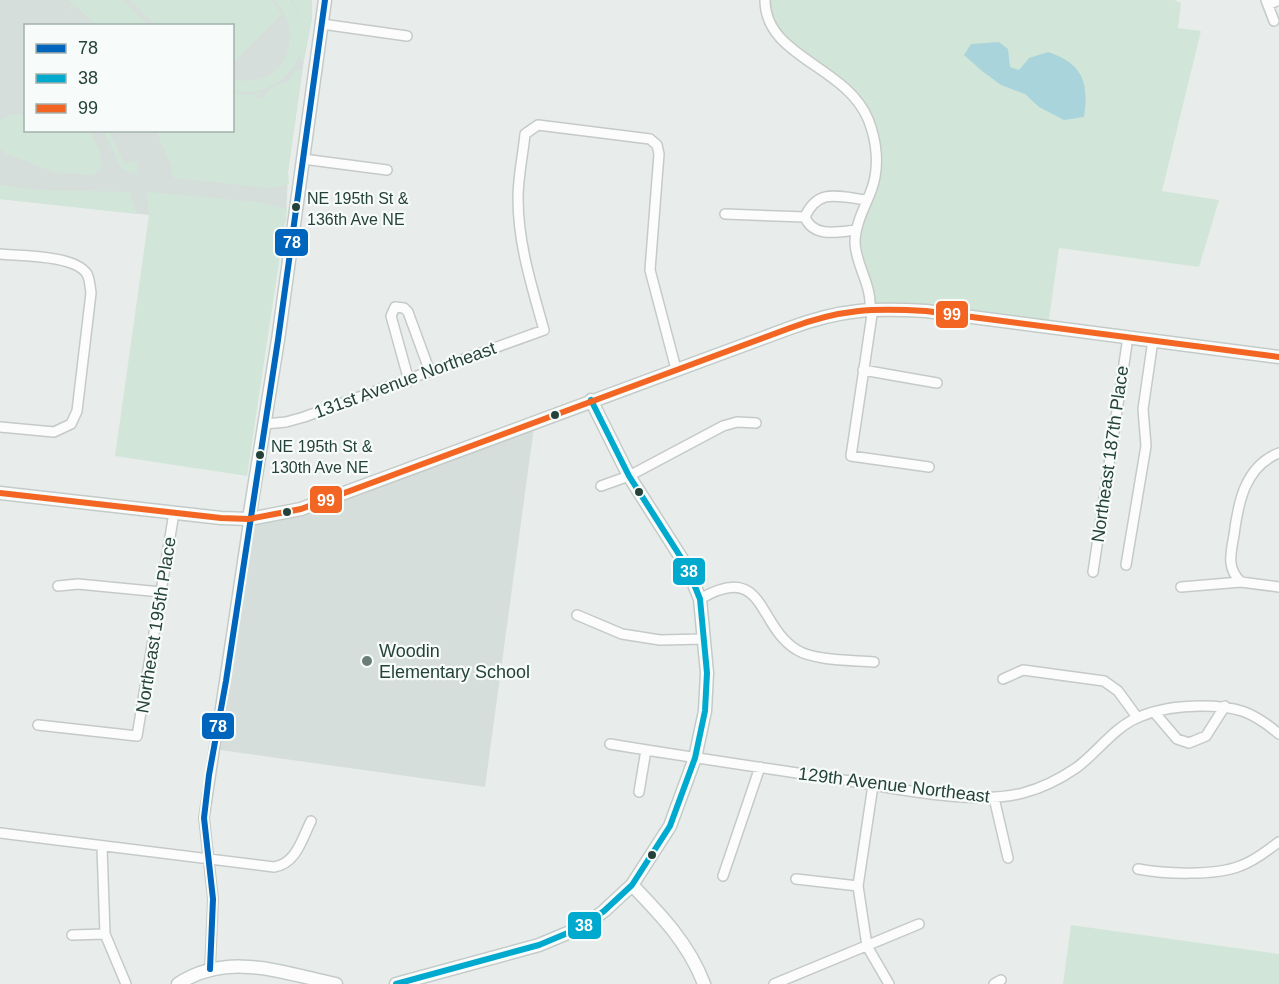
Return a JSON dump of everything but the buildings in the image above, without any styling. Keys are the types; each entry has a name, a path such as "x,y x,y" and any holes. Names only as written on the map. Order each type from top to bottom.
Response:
{"main road":[{"path":"249,519 265,424 326,0"},
{"path":"0,493 174,513 249,519 301,509 814,319 872,308 926,311 1279,357"},
{"path":"396,984 562,937 604,911 632,885 670,826 695,758 705,711 707,673 700,599 687,567 629,476 591,400"},
{"path":"632,885 656,909 691,954 704,984"},
{"path":"178,984 210,969 249,966 289,979 336,984"}],"street":[{"path":"765,0 768,19 778,38 848,89 862,108 873,136 876,154 875,175 856,231 858,259 868,283 872,308 851,456 929,467"},
{"path":"1274,21 1267,2 1279,0"},
{"path":"322,24 407,36"},
{"name":"131st Avenue Northeast","path":"265,424 286,422 409,381 544,330 526,268 520,232 518,197 525,134 538,125 650,139 657,145 659,154 650,270 676,369"},
{"path":"303,159 387,170"},
{"path":"856,231 819,232 807,224 805,217 815,200 824,196 867,200"},
{"path":"725,214 805,217"},
{"path":"0,254 78,264 90,280 91,293 77,411 71,424 54,432 0,427"},
{"path":"409,381 391,316 396,307 404,308 408,312 430,372"},
{"name":"Northeast 187th Place","path":"1093,572 1128,337"},
{"path":"1126,565 1146,446 1143,409 1153,340"},
{"path":"863,370 936,383"},
{"path":"601,486 629,476 723,426 737,422 756,423"},
{"path":"1241,582 1232,574 1230,563 1240,497 1258,467 1279,453"},
{"name":"Northeast 195th Place","path":"38,725 137,736 174,513"},
{"path":"210,969 213,899 210,861 204,835 204,818 249,519"},
{"path":"1181,587 1241,582 1279,587"},
{"path":"58,586 78,584 161,592"},
{"path":"700,599 717,590 731,588 748,590 755,596 771,623 798,650 824,657 874,662"},
{"path":"577,615 622,634 660,640 704,639"},
{"path":"1003,680 1023,670 1104,681 1118,691 1137,717"},
{"name":"129th Avenue Northeast","path":"610,744 873,785 994,798 1022,794 1047,785 1076,768 1116,732 1137,717 1179,706 1225,706 1245,710 1261,718 1279,734"},
{"path":"1154,712 1177,739 1190,743 1206,736 1225,706"},
{"path":"639,792 646,750"},
{"path":"723,876 760,767"},
{"path":"873,785 858,886 867,946 889,984"},
{"path":"994,798 1008,858"},
{"path":"0,832 210,861 274,867 284,866 294,856 312,821"},
{"path":"1138,869 1164,874 1237,868 1258,858 1279,842"},
{"path":"102,847 105,934 126,984"},
{"path":"796,879 858,886"},
{"path":"774,984 919,924"},
{"path":"72,935 105,934"}],"shaded area":[{"path":"0,0 312,0 312,18 288,172 286,222 149,215 0,199"},
{"name":"Woodin Elementary School","path":"535,420 485,787 220,750 249,519 301,509"}],"green space":[{"path":"69,0 122,0 147,24 95,24 75,5 67,11 73,3"},
{"path":"130,0 271,0 282,14 234,62 234,24 155,24"},
{"path":"274,0 290,0 302,21 292,0 312,0 312,18 304,60 300,59 301,52 290,71 274,85 265,89 255,92 234,91 234,79 251,81 265,77 277,69 285,57 290,44 289,29 284,14"},
{"path":"765,0 1174,0 1181,3 1178,28 1201,31 1162,191 1219,200 1199,267 1059,248 1048,326 873,308 855,244 872,189 876,154 862,108 778,38"},
{"path":"302,69 288,172 289,184 270,188 174,178 171,171 173,169 156,132 234,132 234,93 251,95 264,92 256,96 257,99 265,97 268,90 281,83 284,84 293,76 293,71"},
{"path":"10,115 24,115 24,132 90,132 99,150 102,167 93,175 54,172 5,153 0,148 0,120"},
{"path":"104,132 109,132 124,164 136,161 139,174 122,170"},
{"path":"0,185 33,190 129,192 137,214 0,199"},
{"path":"147,192 256,202 287,209 247,476 115,456 149,215"},
{"path":"1071,925 1279,954 1279,984 1063,984"}],"water":[{"path":"999,42 1008,49 1010,67 1019,70 1029,58 1048,52 1069,62 1081,76 1084,84 1084,117 1064,120 1039,107 1025,94 1001,85 964,55 971,44"}],"transit line":[{"name":"78","path":"210,969 213,899 204,818 209,775 226,681 278,340 325,0"},
{"name":"99","path":"0,493 221,518 249,519 301,509 790,328 825,317 857,311 926,311 1279,357"},
{"name":"38","path":"396,984 539,945 582,927 604,911 632,885 670,826 695,758 705,711 707,673 700,599 687,567 629,476 591,400"}],"place":[{"name":"NE 195th St & 136th Ave NE","path":"296,207"},
{"name":"NE 195th St & 130th Ave NE","path":"260,455"},
{"name":"Woodin Elementary School","path":"367,661"}]}
